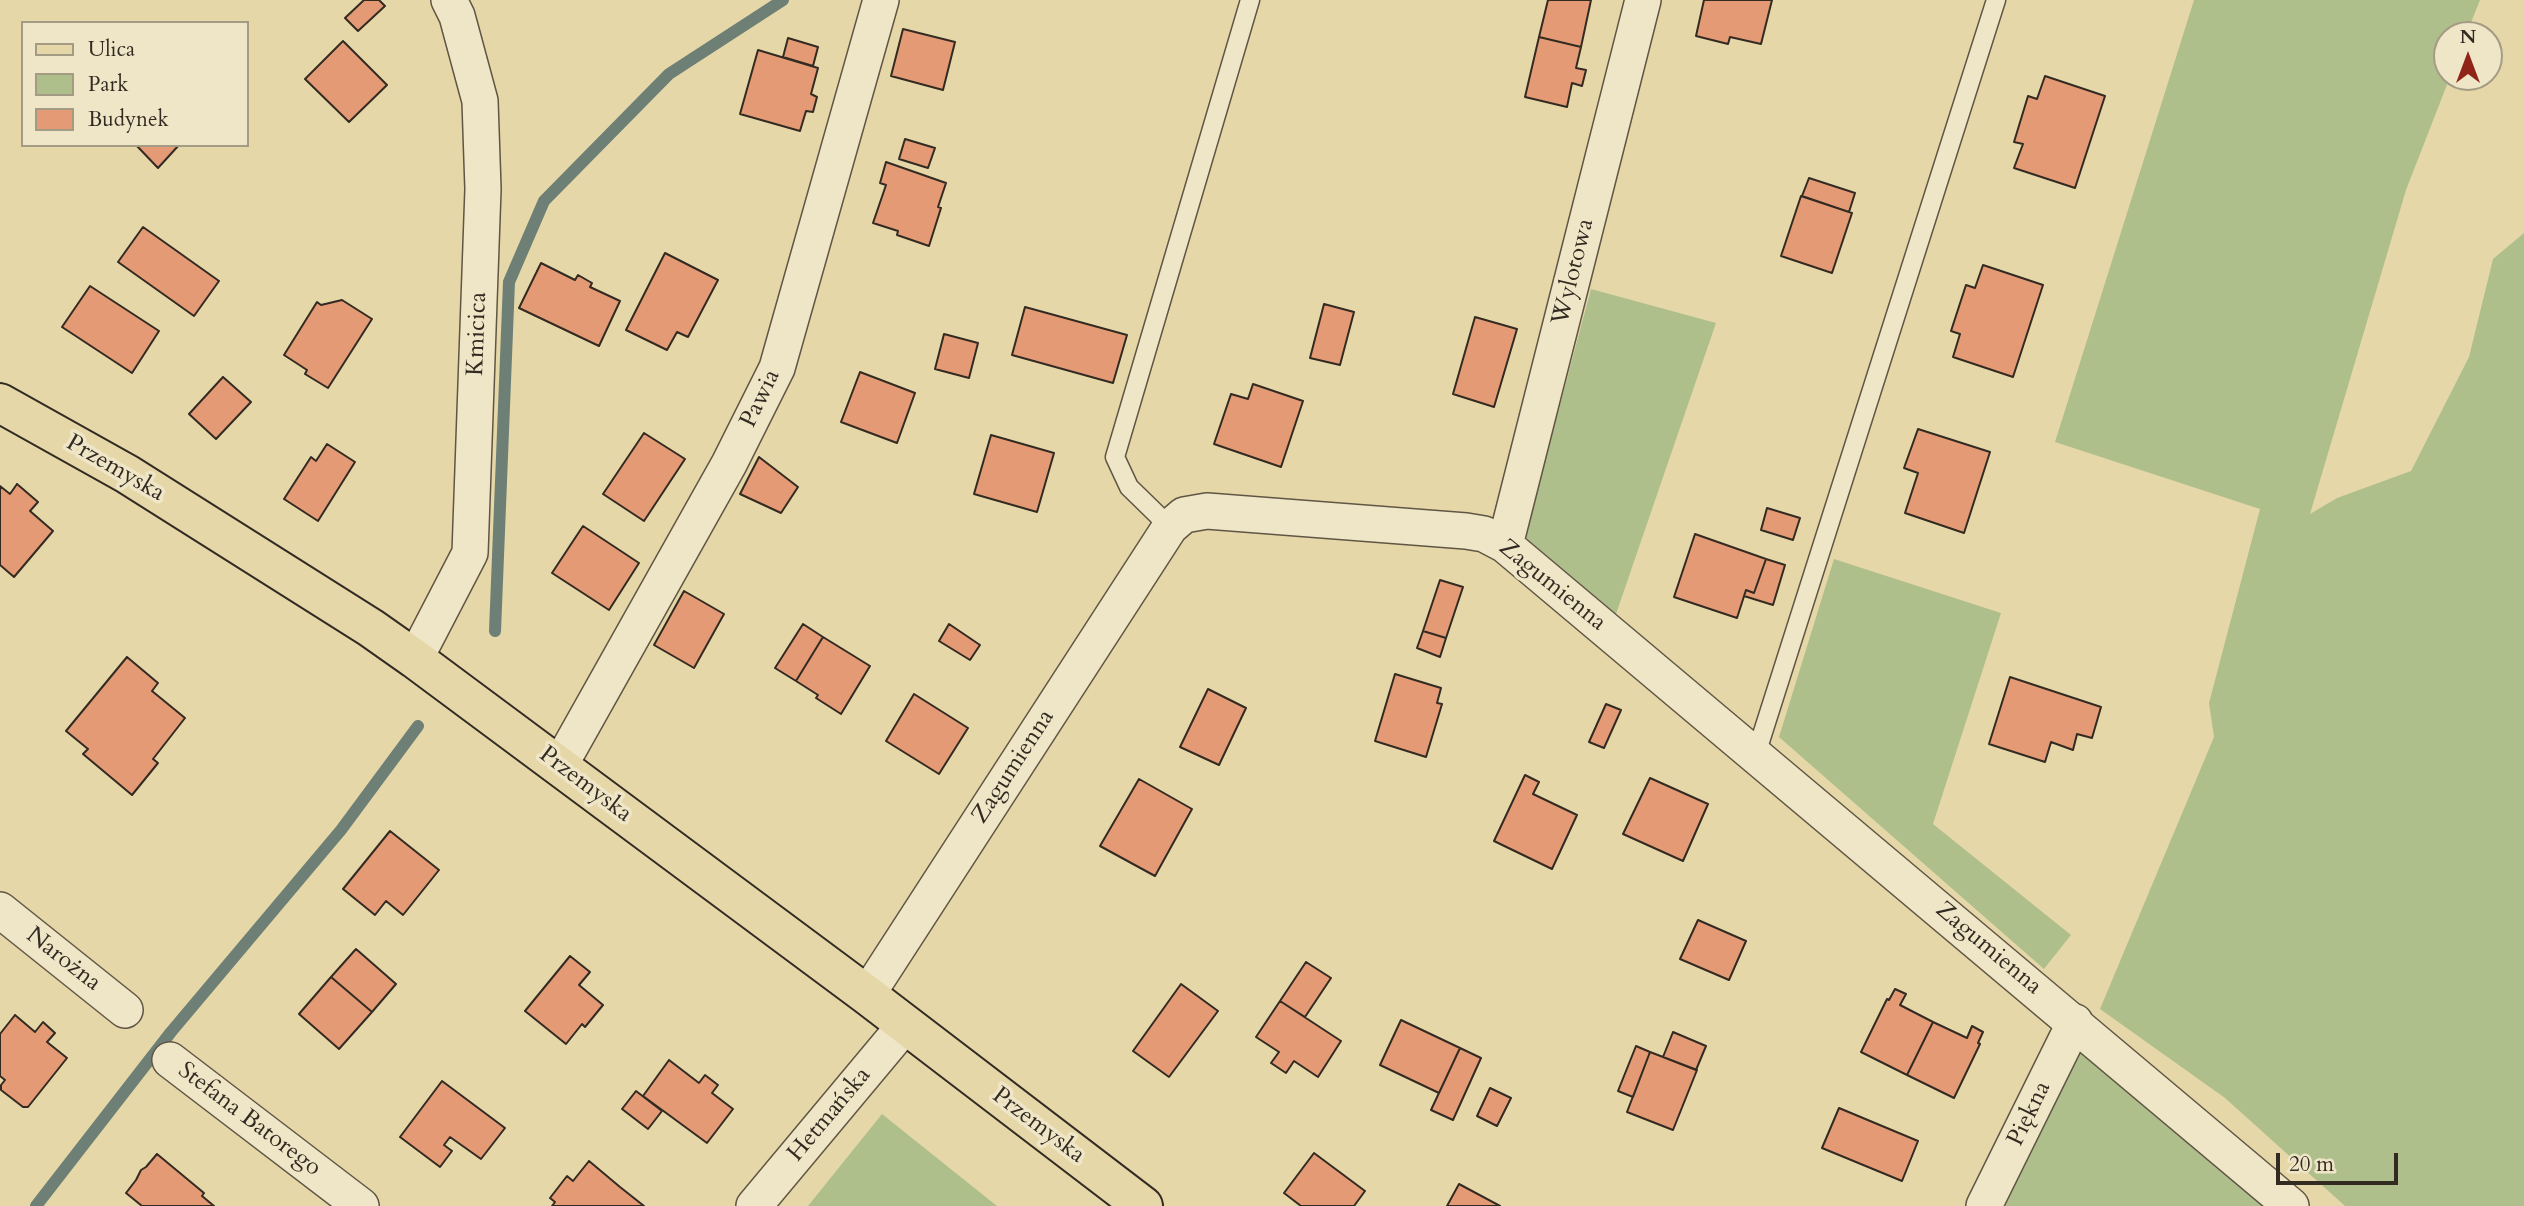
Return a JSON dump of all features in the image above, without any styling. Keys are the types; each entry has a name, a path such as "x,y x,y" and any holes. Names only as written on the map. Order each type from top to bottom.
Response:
{"main road":[{"name":"Przemyska","path":"0,403 127,474 371,628 560,765 906,1024 1143,1206"}],"street":[{"name":"Kmicica","path":"415,659 470,553 483,189 480,101 457,16 449,0"},
{"name":"Pawia","path":"560,765 729,464 777,368 881,0"},
{"name":"Wylotowa","path":"1505,545 1643,0"},
{"name":"Zagumienna","path":"867,995 1170,527 1184,515 1207,511 1466,531 1484,534 1505,545 2291,1206"},
{"name":"Narożna","path":"0,910 125,1010"},
{"name":"Piękna","path":"1984,1206 2075,1022"},
{"name":"Hetmańska","path":"754,1206 906,1024"},
{"name":"Stefana Batorego","path":"170,1060 361,1206"}],"lane":[{"path":"1170,527 1129,487 1115,457 1250,0"},
{"path":"1756,754 1996,0"}],"green space":[{"path":"2194,0 2480,0 2472,21 2433,21 2433,91 2445,91 2406,190 2310,514 2337,498 2411,471 2469,357 2493,259 2524,233 2524,1206 2345,1206 2225,1098 2100,1009 2214,737 2209,703 2260,509 2055,442"},
{"path":"1591,289 1716,323 1616,614 1534,549 1525,536"},
{"path":"1834,559 2001,613 1933,824 2071,935 2044,969 1779,737"},
{"path":"2076,1048 2264,1206 1999,1206"},
{"path":"882,1114 997,1206 808,1206"}],"building":[{"path":"364,0 379,0 385,6 358,31 345,18"},
{"path":"1548,0 1591,0 1581,47 1539,37"},
{"path":"1704,0 1772,0 1761,44 1730,37 1728,44 1696,36"},
{"path":"903,29 955,42 943,90 891,76"},
{"path":"1539,37 1581,47 1576,68 1586,70 1582,86 1572,83 1567,107 1525,97"},
{"path":"788,38 818,47 813,66 783,57"},
{"path":"343,41 387,85 349,122 305,79"},
{"path":"758,50 818,68 811,94 817,97 813,112 806,111 800,131 740,114"},
{"path":"2045,76 2105,96 2075,188 2014,168 2023,144 2014,142 2028,96 2037,99"},
{"path":"905,139 935,148 928,168 899,159"},
{"path":"138,147 177,147 158,168"},
{"path":"886,162 946,183 929,246 873,223 886,185 880,183"},
{"path":"1809,178 1855,193 1849,212 1802,196"},
{"path":"1801,196 1852,213 1832,273 1781,256"},
{"path":"143,227 219,281 194,316 118,262"},
{"path":"665,253 718,280 688,337 677,332 667,350 626,330"},
{"path":"541,263 575,280 578,275 592,283 590,287 620,301 599,346 519,308"},
{"path":"1983,265 2043,285 2013,377 1953,357 1960,334 1951,331 1966,285 1975,288"},
{"path":"90,286 159,331 132,373 62,327"},
{"path":"342,300 372,319 328,388 305,374 307,370 284,355 317,302 321,305"},
{"path":"1324,304 1354,312 1340,365 1310,358"},
{"path":"1025,307 1127,335 1113,383 1012,355"},
{"path":"1475,317 1517,329 1494,407 1453,394"},
{"path":"944,334 978,343 969,378 935,369"},
{"path":"860,372 915,393 897,443 841,422"},
{"path":"223,377 251,402 216,439 189,414"},
{"path":"1253,384 1303,401 1281,467 1214,444 1231,394 1248,399"},
{"path":"1918,429 1990,452 1964,533 1905,513 1918,473 1904,468"},
{"path":"644,433 685,459 644,521 603,494"},
{"path":"991,435 1054,453 1037,512 974,494"},
{"path":"327,444 355,462 318,521 284,499 311,457 316,461"},
{"path":"759,457 798,487 781,513 740,494"},
{"path":"17,484 38,502 30,511 53,531 14,577 0,565 0,486 10,494"},
{"path":"1767,508 1800,518 1793,540 1761,530"},
{"path":"583,526 639,563 609,610 552,573"},
{"path":"1695,534 1766,559 1754,593 1746,590 1737,618 1674,597"},
{"path":"1766,559 1785,565 1773,605 1744,596 1746,590 1754,593"},
{"path":"1440,580 1463,587 1446,638 1423,631"},
{"path":"684,591 724,614 694,668 654,645"},
{"path":"803,624 823,637 796,681 775,668"},
{"path":"949,624 980,645 970,660 939,641"},
{"path":"1423,631 1446,638 1440,657 1417,648"},
{"path":"823,637 870,666 841,714 796,681"},
{"path":"127,657 158,683 152,691 185,718 153,759 158,763 132,795 83,754 88,749 66,731"},
{"path":"1395,674 1441,688 1437,703 1442,704 1426,757 1375,741"},
{"path":"2010,677 2101,707 2092,738 2077,734 2073,750 2051,742 2045,762 1989,744"},
{"path":"1208,689 1246,708 1219,765 1180,747"},
{"path":"914,694 968,728 939,774 886,741"},
{"path":"1606,704 1621,710 1604,748 1589,742"},
{"path":"1525,775 1539,782 1533,794 1577,815 1552,869 1494,841"},
{"path":"1650,778 1708,804 1683,861 1623,834"},
{"path":"1139,779 1192,809 1155,876 1100,846"},
{"path":"390,831 439,870 403,915 386,901 375,915 343,889"},
{"path":"1698,920 1746,941 1729,980 1680,959"},
{"path":"356,949 396,984 372,1012 331,977"},
{"path":"570,956 590,972 579,985 603,1005 585,1027 582,1024 566,1044 525,1011"},
{"path":"1306,962 1331,978 1305,1017 1280,1001"},
{"path":"331,977 372,1012 339,1049 299,1014"},
{"path":"1181,984 1218,1011 1169,1077 1133,1051"},
{"path":"1895,989 1906,994 1900,1005 1933,1022 1907,1075 1861,1052 1887,999 1889,1000"},
{"path":"1280,1001 1341,1041 1318,1077 1294,1061 1286,1073 1271,1063 1279,1052 1256,1037"},
{"path":"15,1015 35,1032 43,1022 55,1033 47,1042 67,1058 28,1107 23,1107 1,1090 5,1080 0,1076 0,1034"},
{"path":"1401,1020 1460,1048 1439,1093 1380,1065"},
{"path":"1933,1022 1967,1038 1972,1026 1983,1032 1954,1098 1907,1075"},
{"path":"1673,1032 1706,1046 1696,1070 1663,1057"},
{"path":"1636,1046 1650,1052 1633,1097 1618,1091"},
{"path":"1460,1048 1481,1058 1453,1120 1431,1110"},
{"path":"1650,1052 1697,1070 1673,1130 1627,1112"},
{"path":"669,1060 699,1083 705,1075 718,1085 712,1093 733,1109 707,1143 643,1096"},
{"path":"442,1081 505,1128 481,1159 450,1137 444,1145 452,1151 440,1167 400,1137"},
{"path":"1490,1088 1511,1098 1497,1126 1477,1116"},
{"path":"636,1091 662,1111 648,1129 622,1109"},
{"path":"1839,1108 1918,1141 1902,1181 1822,1148"},
{"path":"1314,1153 1365,1191 1354,1206 1301,1206 1284,1193"},
{"path":"157,1154 204,1193 202,1196 214,1206 142,1206 126,1193 141,1170"},
{"path":"589,1161 644,1206 552,1206 555,1202 550,1198 567,1176 573,1181"},
{"path":"1459,1184 1500,1206 1447,1206"}],"waterway":[{"path":"495,631 509,282 544,201 669,74 783,0"},
{"path":"36,1206 171,1032 341,830 418,726"}]}
